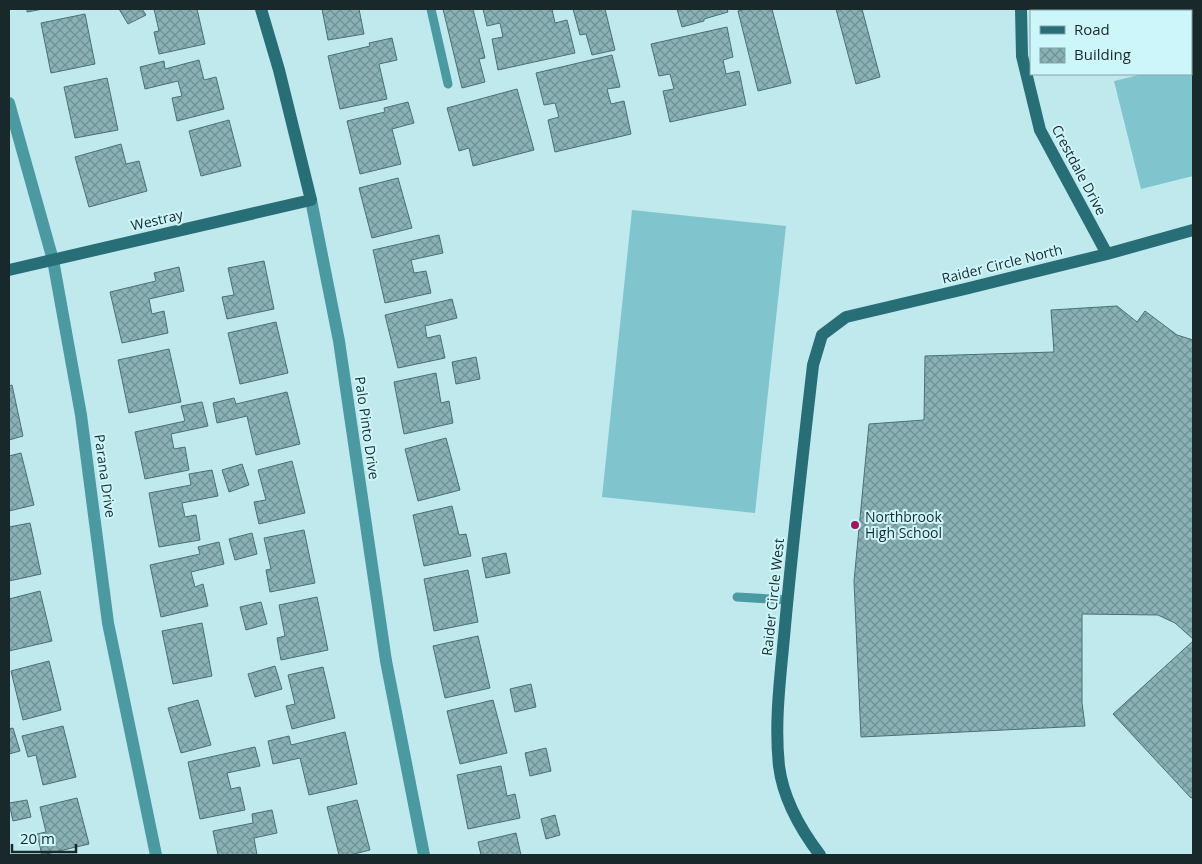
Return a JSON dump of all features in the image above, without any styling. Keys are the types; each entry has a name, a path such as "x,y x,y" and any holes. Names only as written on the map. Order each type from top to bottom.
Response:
{"street":[{"name":"Palo Pinto Drive","path":"261,9 282,80 311,200 339,341 386,661 424,855"},
{"name":"Crestdale Drive","path":"1020,9 1022,56 1040,130 1106,254"},
{"name":"Parana Drive","path":"9,103 53,260 81,415 108,624 156,855"},
{"name":"Westray","path":"9,270 311,200"},
{"name":"Raider Circle North","path":"822,335 846,317 965,290 1193,230"},
{"name":"Raider Circle West","path":"820,855 804,833 788,798 779,768 777,714 787,600 813,365 822,335"}],"lane":[{"path":"431,9 448,84"},
{"path":"737,597 787,600"}],"shaded area":[{"path":"1193,61 1193,176 1141,189 1114,81 1139,75 1192,75"},
{"path":"632,210 786,226 755,513 602,497"}],"building":[{"path":"27,9 43,9 27,12"},
{"path":"119,9 142,9 146,15 128,24"},
{"path":"154,9 197,9 205,44 159,54 154,32 159,31"},
{"path":"322,9 359,9 364,34 328,40"},
{"path":"443,9 473,9 485,58 479,59 485,82 462,88"},
{"path":"483,9 552,9 555,23 567,20 575,53 498,70 492,39 503,37 500,23 487,26"},
{"path":"573,9 605,9 615,50 592,55 586,34 580,35"},
{"path":"677,9 727,9 728,12 682,27"},
{"path":"746,9 772,9 791,83 758,91 738,11"},
{"path":"836,9 862,9 880,77 856,84"},
{"path":"1058,9 1134,10 1058,10"},
{"path":"85,14 95,64 51,73 41,23"},
{"path":"727,27 733,57 723,60 726,74 739,71 746,105 670,122 663,91 674,89 670,74 659,76 651,44"},
{"path":"392,38 397,60 379,64 387,99 340,109 328,56 370,46 369,43"},
{"path":"612,55 620,87 607,89 611,104 624,101 631,134 555,152 548,120 559,117 555,103 544,105 536,73"},
{"path":"199,60 204,80 216,77 224,109 177,121 172,98 182,96 178,81 145,89 140,67 164,61 165,69"},
{"path":"107,78 118,130 75,138 64,87"},
{"path":"517,89 534,150 473,166 469,148 459,151 447,108"},
{"path":"408,102 414,123 392,129 401,164 360,174 347,121 385,112 384,108"},
{"path":"229,120 241,166 201,176 189,131"},
{"path":"121,144 126,164 139,161 147,191 89,207 75,157"},
{"path":"398,178 412,228 372,238 359,188"},
{"path":"439,235 443,253 411,260 414,273 426,271 431,293 385,303 373,250"},
{"path":"264,261 274,309 227,319 222,297 234,295 228,268"},
{"path":"179,267 184,291 149,299 152,314 164,311 168,333 122,343 110,292 156,281 154,273"},
{"path":"452,299 457,318 425,326 427,338 440,335 445,358 398,368 385,315"},
{"name":"Northbrook High School","path":"1117,306 1137,322 1145,311 1177,335 1193,340 1193,639 1175,623 1158,615 1082,614 1082,703 1085,726 861,737 854,581 869,424 924,420 925,356 1054,352 1051,310"},
{"path":"276,322 288,373 240,384 228,333"},
{"path":"169,349 181,402 129,413 118,360"},
{"path":"476,357 480,379 456,384 452,362"},
{"path":"436,373 441,403 449,401 453,423 404,434 394,382"},
{"path":"12,385 23,436 9,440 9,386"},
{"path":"287,392 300,444 256,455 247,416 217,423 213,403 234,398 236,404"},
{"path":"202,402 208,426 171,434 174,449 185,447 189,470 145,479 135,432 185,421 181,406"},
{"path":"446,438 460,490 418,501 405,449"},
{"path":"21,453 34,505 9,511 9,456"},
{"path":"292,461 305,513 259,524 254,502 266,500 258,470"},
{"path":"242,464 249,485 229,492 222,470"},
{"path":"212,470 218,496 182,503 185,517 196,515 200,540 159,547 149,493 191,485 189,474"},
{"path":"452,506 459,535 466,534 471,556 424,566 413,515"},
{"path":"30,523 41,574 9,581 9,527"},
{"path":"304,530 315,583 270,592 266,570 271,569 264,538"},
{"path":"252,533 257,554 235,560 229,539"},
{"path":"219,542 224,564 191,572 195,587 203,584 208,606 161,617 150,565 200,554 198,547"},
{"path":"506,553 510,573 486,578 482,558"},
{"path":"468,570 478,622 434,631 424,579"},
{"path":"40,591 52,641 9,651 9,599"},
{"path":"317,597 328,650 281,660 277,638 285,636 279,605"},
{"path":"261,602 267,624 246,630 240,607"},
{"path":"202,623 212,676 173,684 162,631"},
{"path":"478,636 490,688 445,698 433,646"},
{"path":"1193,641 1193,797 1191,798 1113,714"},
{"path":"49,661 61,710 23,720 11,671"},
{"path":"275,666 282,689 255,697 248,674"},
{"path":"323,667 335,718 292,729 286,706 295,704 288,675"},
{"path":"531,684 536,707 515,712 510,689"},
{"path":"198,700 211,745 181,753 168,708"},
{"path":"493,700 507,753 460,764 447,711"},
{"path":"63,726 76,777 43,785 36,755 28,757 22,736"},
{"path":"13,728 20,751 9,754 9,729"},
{"path":"345,732 357,784 309,795 300,758 273,764 268,741 289,736 291,745"},
{"path":"255,747 260,766 227,773 231,789 240,787 245,810 200,819 188,762"},
{"path":"546,748 551,771 530,776 525,753"},
{"path":"501,766 507,796 515,794 520,818 468,829 457,775"},
{"path":"77,798 89,844 42,855 37,834 46,832 40,807"},
{"path":"27,800 31,817 13,821 9,803"},
{"path":"357,800 370,850 350,855 339,855 327,807"},
{"path":"272,810 277,833 254,838 257,855 218,855 213,831 253,823 252,814"},
{"path":"555,815 560,835 546,839 541,819"},
{"path":"516,833 521,855 481,855 478,842"}],"place":[{"name":"Northbrook High School","path":"855,525"}]}
